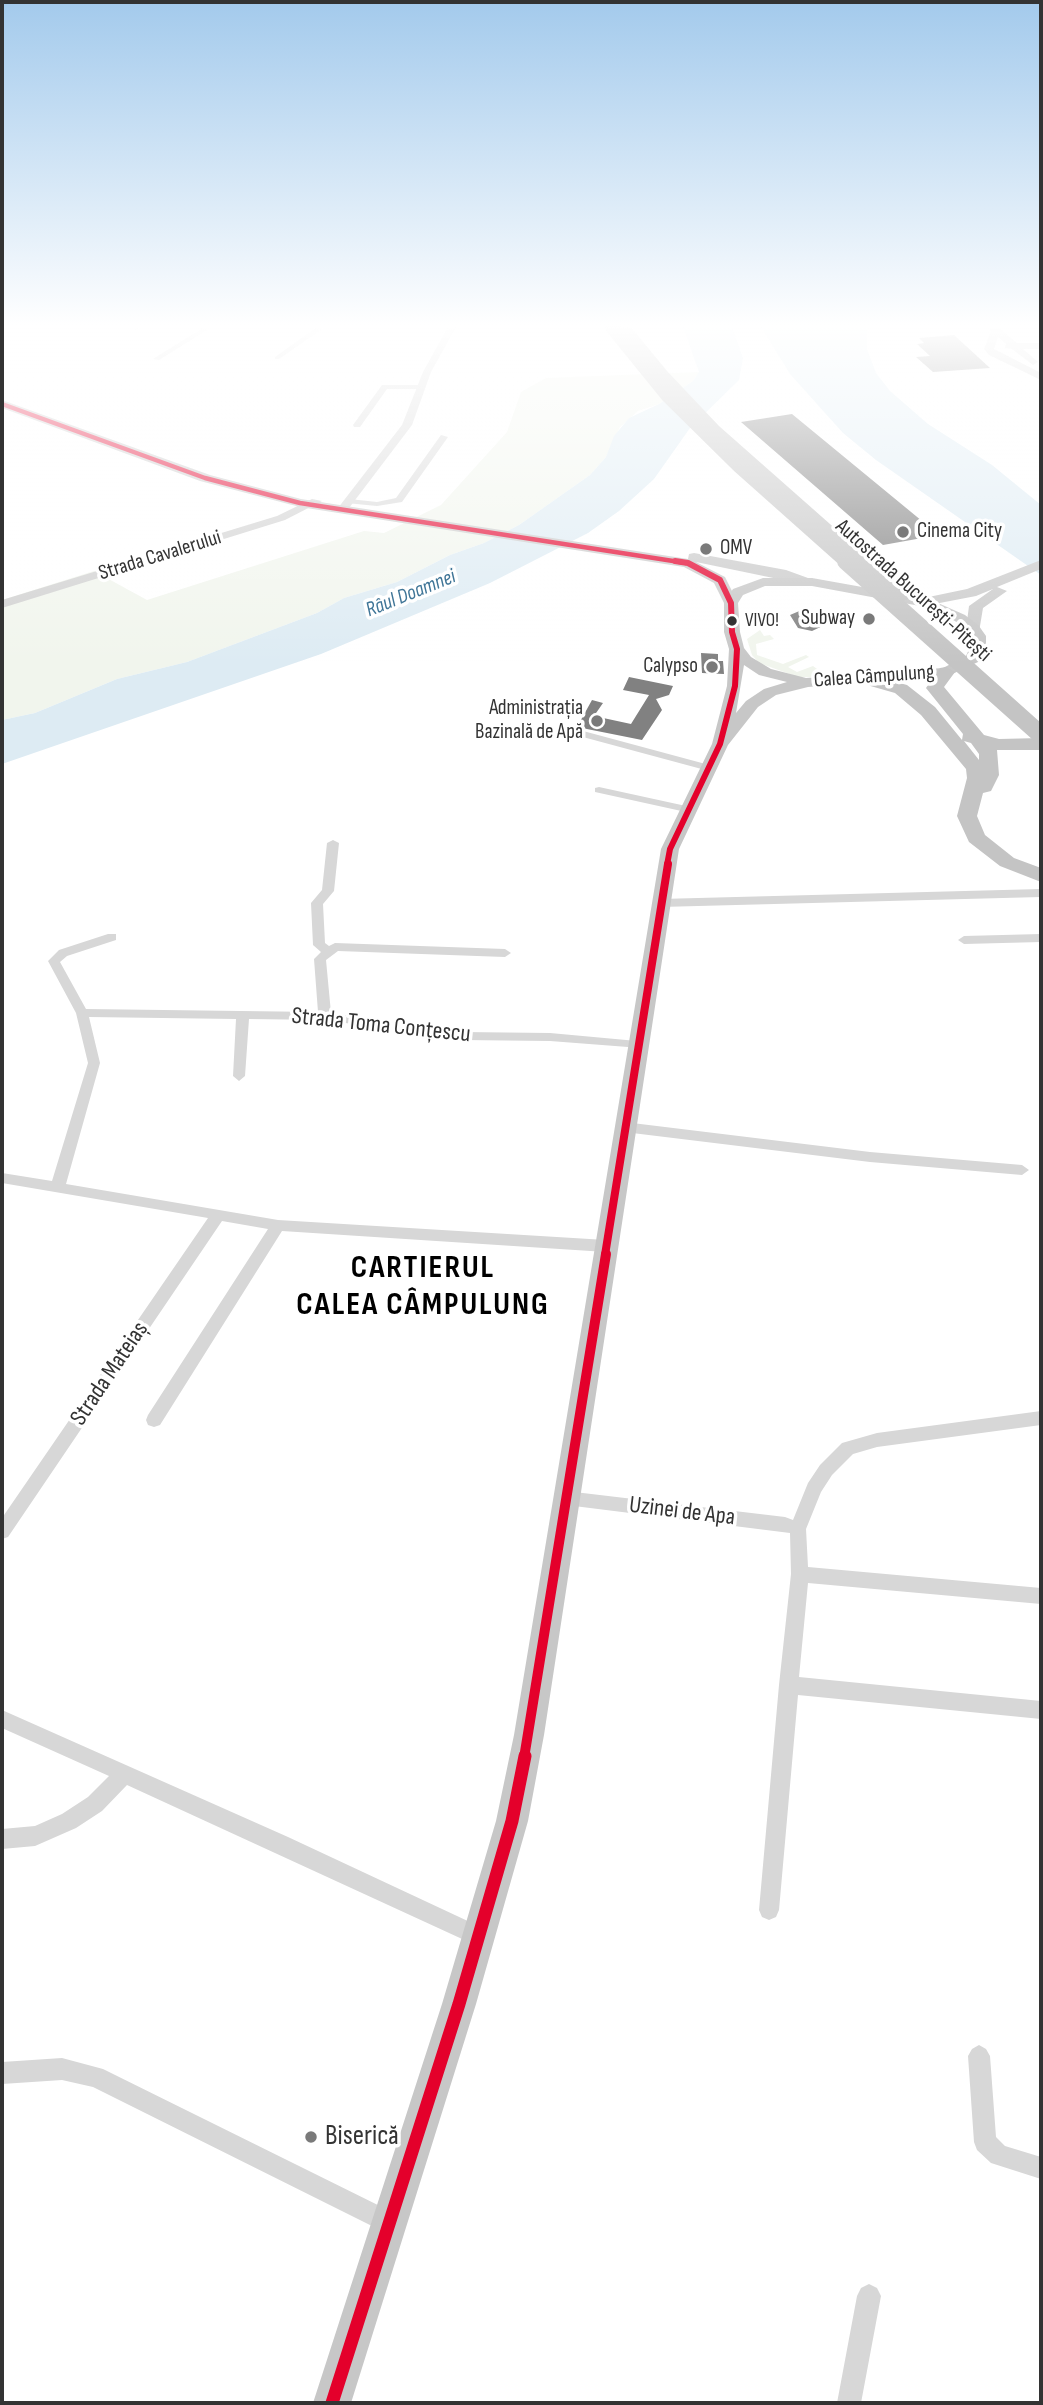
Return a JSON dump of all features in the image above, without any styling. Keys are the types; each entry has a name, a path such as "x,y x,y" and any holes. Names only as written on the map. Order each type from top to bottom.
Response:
{"highway":[{"name":"Autostrada București-Pitești","path":"711,439 1038,741"},
{"name":"Autostrada București-Pitești","path":"725,439 1041,719"},
{"path":"731,603 738,592 762,582 812,582 924,602 943,609 974,629"},
{"name":"Calea Câmpulung","path":"332,2403 480,1937 518,1796 670,849 686,809 720,744 735,686 737,649 732,632 731,603"},
{"name":"Calea Câmpulung","path":"720,744 758,699 786,686 807,682 946,672 973,659 979,642 974,629"},
{"path":"737,649 746,660 765,672 807,682"},
{"path":"946,672 935,688 982,741 989,754 989,775"},
{"path":"866,679 901,689 953,729 982,741 1038,741"},
{"path":"928,710 976,768 977,778 967,816 976,838 1007,862 1041,876"},
{"path":"962,718 995,734 1038,741"},
{"path":"1038,741 1002,758 989,775 976,811 981,831 1003,850 1041,865"}],"main road":[{"path":"99,439 205,478 286,499 345,505 373,512 764,569 812,582"},
{"name":"Strada Cavalerului","path":"2,604 256,526 313,503"},
{"path":"614,548 681,561 704,569 723,583 731,603"},
{"path":"974,629 976,606 998,587 1041,564"},
{"path":"924,602 998,587 1041,574"}],"street":[{"path":"345,505 396,439"},
{"path":"345,505 399,500 442,439"},
{"path":"572,731 709,768"},
{"path":"599,790 686,809"},
{"path":"328,951 319,945 317,903 328,891 333,843"},
{"path":"660,903 1041,893"},
{"path":"57,1189 94,1063 82,1013 54,961 63,953 112,937"},
{"path":"964,940 1041,938"},
{"path":"325,1016 320,960 328,951 346,945 505,953"},
{"name":"Strada Toma Conțescu","path":"82,1013 325,1016 463,1036 550,1037 638,1045"},
{"path":"239,1076 243,1015"},
{"path":"624,1127 870,1157 1022,1170"},
{"path":"2,1178 278,1225 606,1246"},
{"name":"Strada Mateiaș","path":"2,1532 218,1215"},
{"path":"154,1420 278,1225"},
{"path":"769,1910 800,1574 798,1529 814,1488 826,1470 848,1448 877,1440 1041,1418"},
{"name":"Uzinei de Apa","path":"566,1498 785,1524 798,1529"},
{"path":"800,1574 1041,1596"},
{"path":"788,1685 1041,1710"},
{"path":"2,1719 480,1937"},
{"path":"2,1839 35,1836 69,1821 95,1804 124,1774"},
{"path":"979,2056 985,2142 999,2155 1041,2168"},
{"path":"2,2073 62,2068 95,2077 389,2223"},
{"path":"849,2403 869,2296"}],"shaded area":[{"path":"500,439 614,439 606,457 590,475 519,525 484,543 450,555 397,582 344,598 317,613 187,662 117,679 35,713 2,720 2,600 94,571 147,600 364,531 384,533 441,505"},
{"path":"760,630 764,636 770,635 774,639 756,644 757,655 783,664 806,655 809,657 788,667 797,672 813,666 828,677 798,677 759,663 752,655 747,639"}],"water":[{"name":"Râul Doamnei","path":"613,439 682,439 654,479 619,511 588,533 490,583 321,654 2,764 2,720 35,713 117,679 187,662 317,613 344,598 397,582 519,525 590,475 606,457"},
{"path":"851,439 952,439 992,465 1041,505 1041,575 876,460"}],"building":[{"path":"761,439 823,439 939,535 883,545"},
{"path":"804,609 825,612 831,622 812,631 798,628 790,615"},
{"name":"Calypso","path":"701,653 718,654 718,661 723,661 724,674 702,673"},
{"name":"Administrația Bazinală de Apă","path":"629,677 673,686 669,695 656,699 662,710 642,740 577,727 592,700 603,703 594,716 631,724 649,695 623,690"}],"transit line":[{"path":"99,439 205,478 300,503 688,563 720,580 731,603 732,632 737,649 735,686 720,744 670,849 529,1735 512,1821 459,2004 332,2403"}],"place":[{"name":"Cinema City","path":"903,532"},
{"name":"OMV","path":"706,549"},
{"name":"Subway","path":"869,619"},
{"name":"VIVO!","path":"732,621"},
{"name":"Calypso","path":"712,667"},
{"name":"Administrația Bazinală de Apă","path":"597,721"},
{"name":"Biserică","path":"311,2137"}],"district":[{"name":"CARTIERUL CALEA CÂMPULUNG","path":"423,1288"}]}
